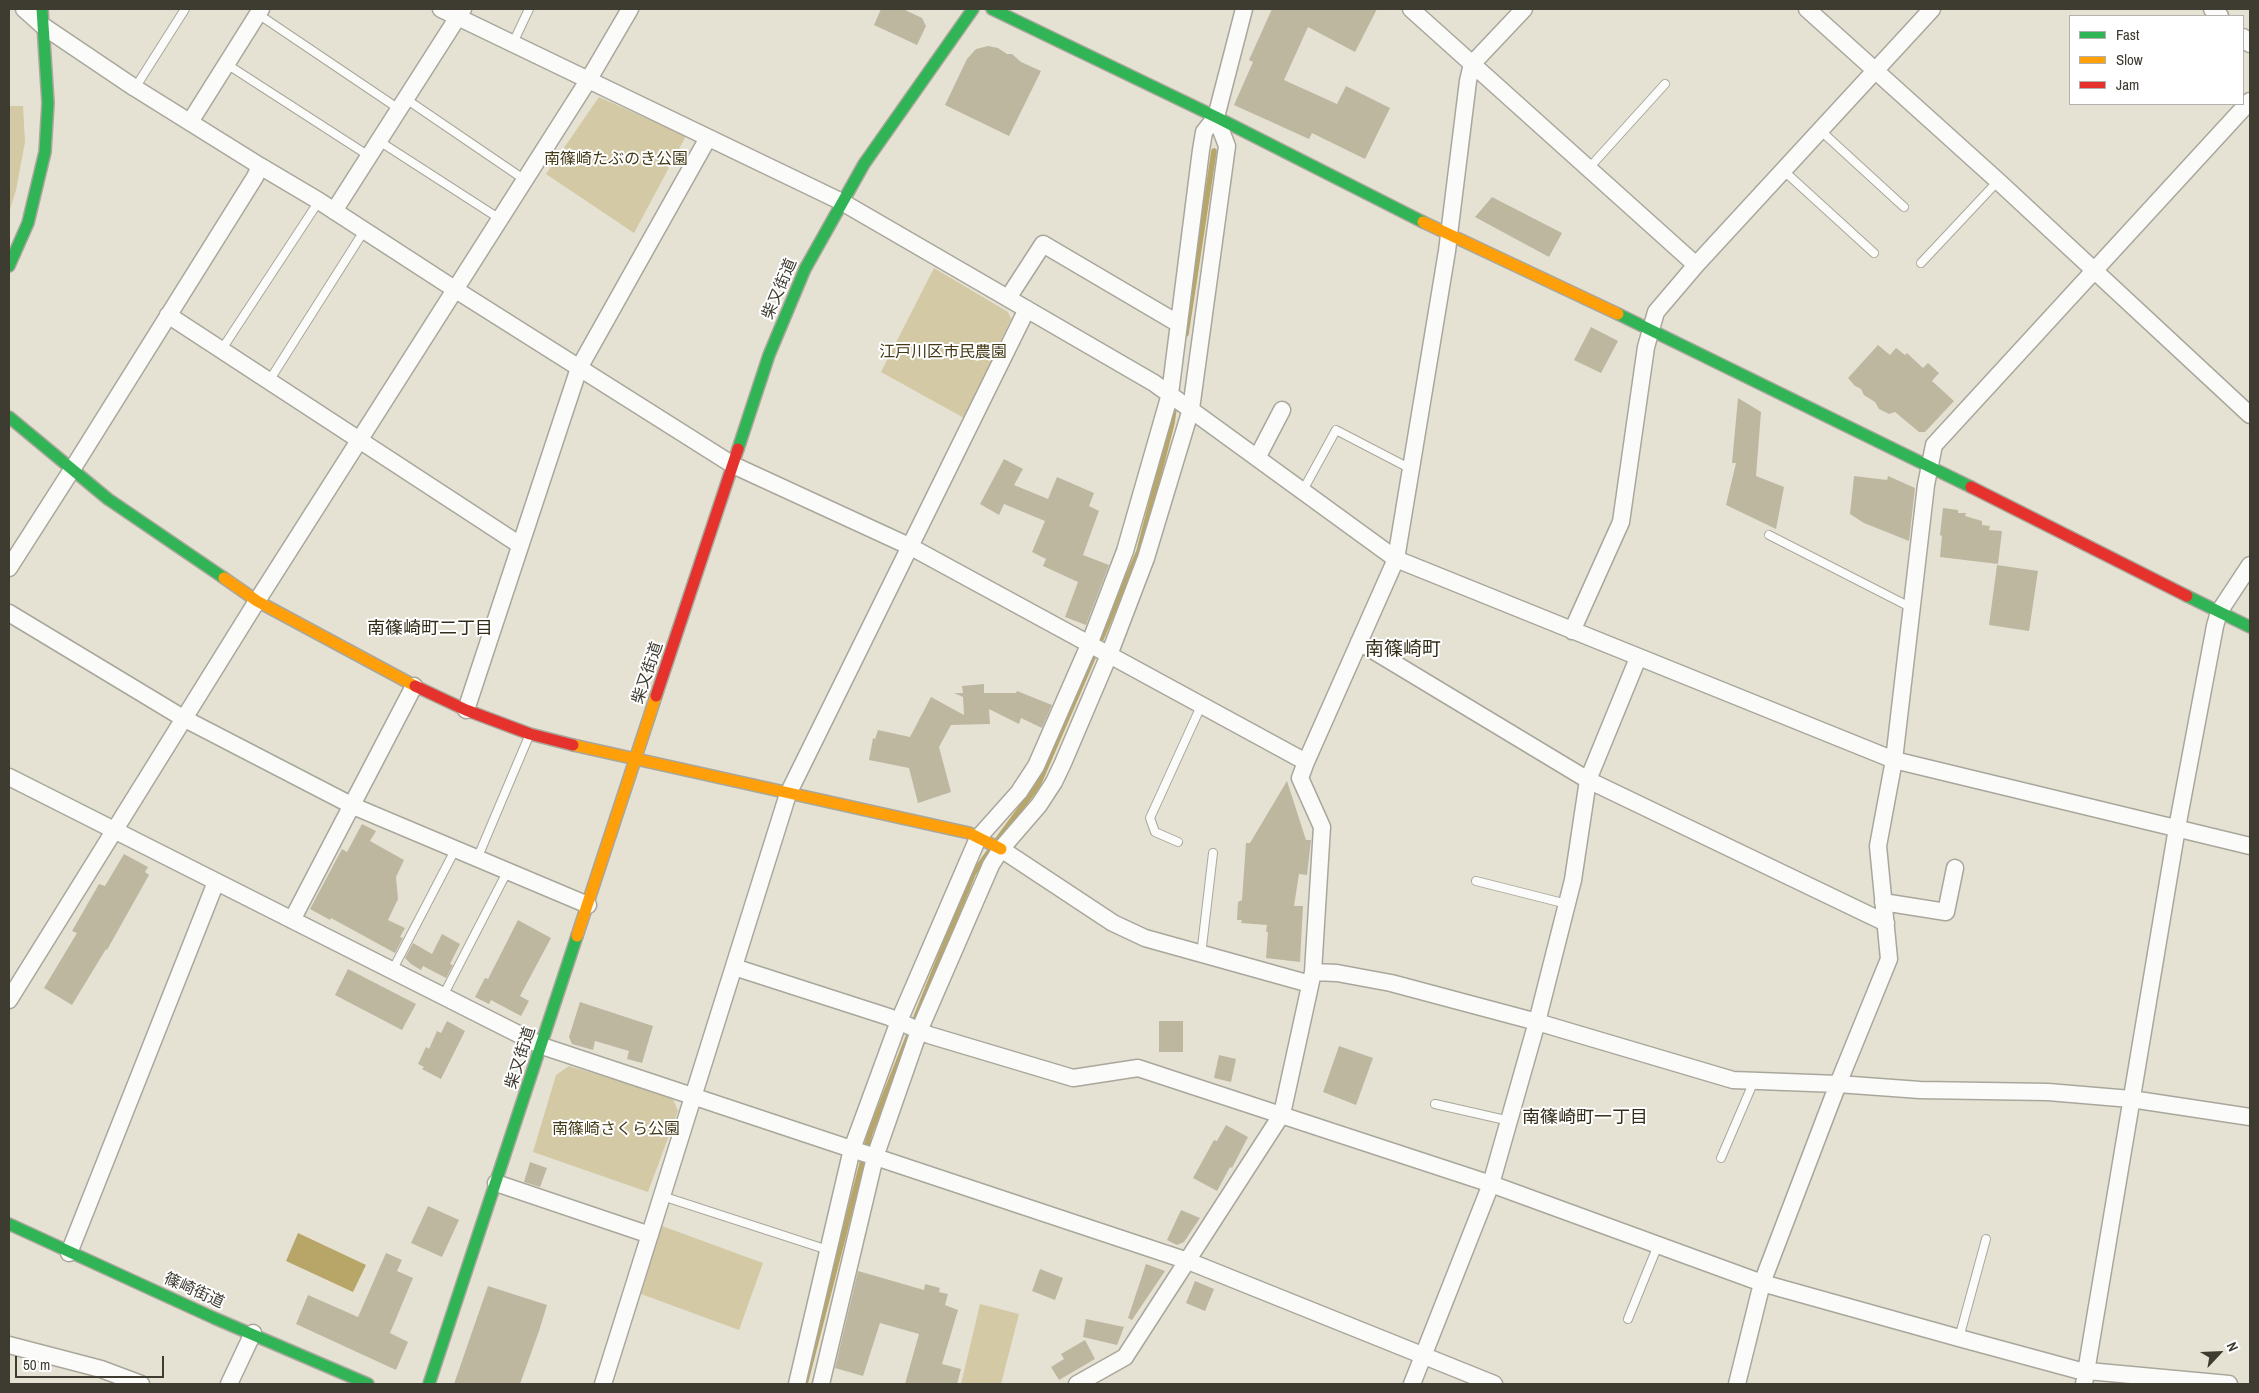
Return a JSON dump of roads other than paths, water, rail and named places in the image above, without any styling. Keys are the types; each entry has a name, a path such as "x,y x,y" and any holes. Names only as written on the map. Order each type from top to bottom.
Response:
{"street":[{"path":"24,9 43,26 135,88 319,201 733,465 911,547 1306,762"},
{"path":"9,266 28,223 45,152 48,103 42,9"},
{"path":"442,9 461,13 513,43 842,202 1170,394 1396,559 1894,760 2250,846"},
{"path":"9,1000 16,972 114,830 257,600 456,290 630,9"},
{"name":"柴又街道","path":"430,1384 769,356 805,269 864,164 973,9"},
{"path":"992,9 1216,117 1449,235 1649,329 1929,466 2250,628"},
{"path":"797,1384 828,1250 909,1026 991,844 1019,792 1036,766 1089,645 1125,551 1170,394 1204,132 1216,117 1244,9"},
{"path":"1411,9 1696,265"},
{"path":"1077,1384 1125,1357 1282,1114 1311,978 1322,827 1300,778 1396,559 1449,235 1468,81 1472,64 1524,9"},
{"path":"1808,9 1998,180 2094,272 2250,415"},
{"path":"1572,631 1621,522 1649,329 1656,312 1696,265 1932,9"},
{"path":"190,122 260,11"},
{"path":"334,211 461,13"},
{"path":"1736,1384 1762,1283 1838,1084 1889,959 1878,846 1894,760 1929,466 1934,445 2250,101"},
{"path":"991,844 1038,805 1054,782 1109,656 1146,558 1192,409 1227,146 1216,117"},
{"path":"466,710 579,368 708,138"},
{"path":"9,568 255,177 260,166"},
{"path":"1008,298 1043,244 1179,324"},
{"path":"603,1384 788,794 1027,309"},
{"path":"168,315 520,544"},
{"path":"1257,458 1282,410"},
{"path":"9,417 73,468 108,499 257,600 414,686 466,710 530,734 635,760 969,833 991,844 1113,923 1145,938 1200,955 1311,978 1337,973 1391,983 1537,1022 1733,1080 1838,1084 1920,1090 2048,1092 2131,1099 2250,1117"},
{"path":"2085,1378 2177,828 2219,612 2250,565"},
{"path":"9,612 183,718 353,806 588,905"},
{"path":"1359,642 1588,780 1886,923"},
{"path":"1412,1384 1491,1184 1537,1022 1573,880 1588,780 1638,658"},
{"path":"292,920 414,686"},
{"path":"9,777 542,1046 1188,1261 1494,1384"},
{"path":"820,1384 863,1153 909,1026 991,865 991,844"},
{"path":"1884,902 1946,912 1955,868"},
{"path":"69,1253 216,882"},
{"path":"734,967 909,1026 1073,1078 1138,1068 1491,1184 1762,1283 1959,1338 2085,1378 2229,1384"},
{"path":"496,1183 650,1236"},
{"name":"篠崎街道","path":"9,1224 214,1318 253,1333 368,1384"},
{"path":"229,1384 253,1333"},
{"path":"9,1345 101,1369 141,1384"}],"lane":[{"path":"135,88 185,9"},
{"path":"513,43 529,9"},
{"path":"260,11 402,104 525,180"},
{"path":"226,63 369,156"},
{"path":"1589,168 1665,84"},
{"path":"1821,131 1904,207"},
{"path":"379,141 500,219"},
{"path":"1784,171 1874,253"},
{"path":"1921,263 1998,180"},
{"path":"222,350 319,201"},
{"path":"269,381 364,231"},
{"path":"1302,492 1336,430 1411,469"},
{"path":"1769,535 1912,608"},
{"path":"1178,842 1155,832 1150,818 1201,706"},
{"path":"476,859 530,734"},
{"path":"392,970 455,850"},
{"path":"1200,955 1213,852"},
{"path":"443,996 508,872"},
{"path":"1476,881 1567,904"},
{"path":"1721,1158 1754,1081"},
{"path":"1435,1104 1510,1121"},
{"path":"662,1196 828,1250"},
{"path":"1959,1338 1986,1239"},
{"path":"1628,1319 1658,1244"}],"waterway":[{"path":"1186,334 1214,151"},
{"path":"996,842 1038,785 1139,551 1172,423 1175,402"},
{"path":"805,1384 870,1133 973,874 991,849"}],"district":[{"name":"南篠崎町二丁目","path":"430,629"},
{"name":"南篠崎町","path":"1403,650"},
{"name":"南篠崎町一丁目","path":"1585,1118"}],"park label":[{"name":"南篠崎たぶのき公園","path":"616,160"},
{"name":"江戸川区市民農園","path":"943,353"},
{"name":"南篠崎さくら公園","path":"616,1130"}]}
